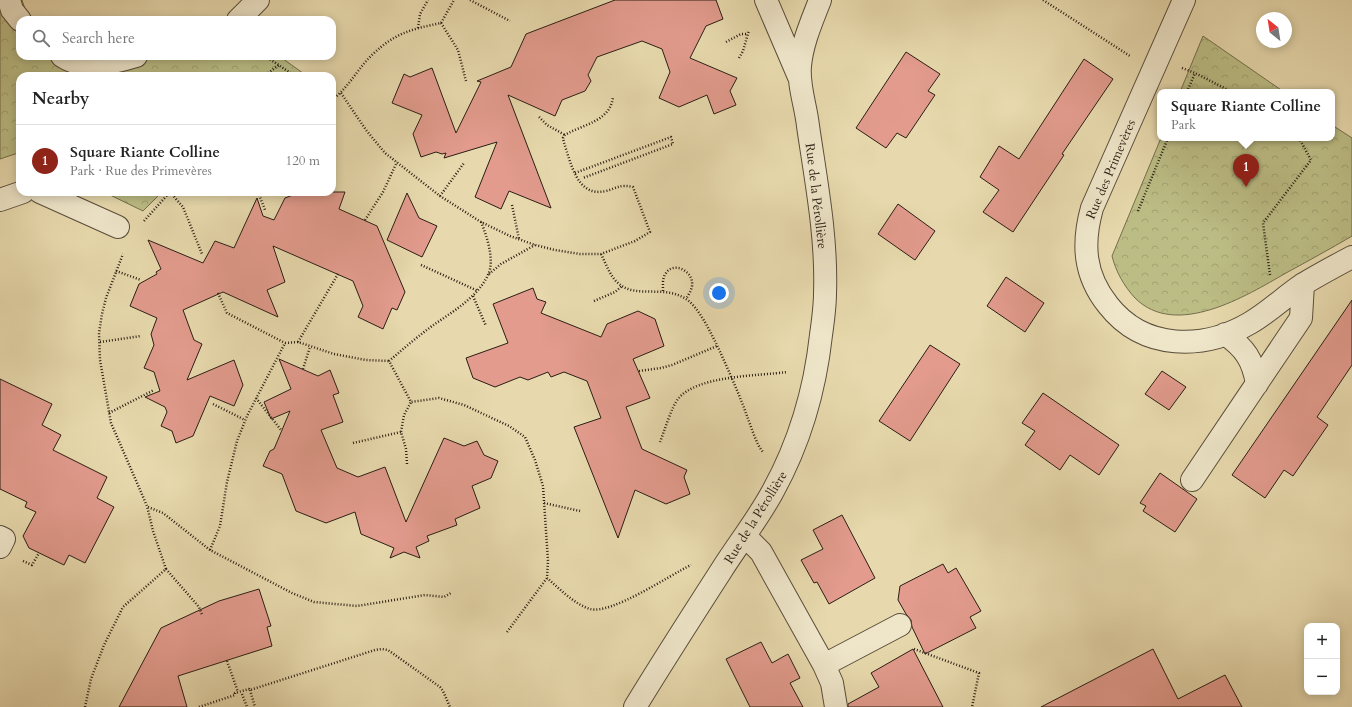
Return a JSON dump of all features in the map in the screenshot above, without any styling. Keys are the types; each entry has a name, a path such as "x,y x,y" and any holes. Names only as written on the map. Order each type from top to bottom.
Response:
{"street":[{"path":"8,0 12,10 17,16"},
{"path":"242,16 258,0"},
{"path":"766,0 800,78"},
{"name":"Rue de la Pérollière","path":"635,707 668,653 773,492 797,440 807,409 817,366 824,314 826,270 823,231 800,78 800,65 809,27 820,0"},
{"name":"Rue des Primevères","path":"1184,0 1092,208 1086,229 1088,263 1093,281 1102,297 1113,312 1128,325 1146,335 1164,340 1186,342 1206,340 1226,334 1249,324 1265,314 1279,301 1304,284 1352,257"},
{"path":"67,60 80,70 118,60"},
{"path":"0,200 16,195"},
{"path":"49,196 118,227"},
{"path":"1192,480 1301,318 1304,284"},
{"path":"1226,334 1238,343 1248,356 1255,370 1257,384"},
{"path":"745,536 761,552 824,665 832,683 836,707"},
{"path":"0,537 4,539 0,547"},
{"path":"824,665 900,625"}],"path":[{"path":"418,28 420,14 428,0"},
{"path":"336,97 341,93 372,54 404,32 441,23 454,0"},
{"path":"470,0 510,21"},
{"path":"1043,0 1152,71"},
{"path":"441,23 458,50 466,81"},
{"path":"726,42 748,32 743,52 739,58"},
{"path":"271,60 289,72"},
{"path":"269,72 279,65"},
{"path":"1183,69 1195,73 1226,89"},
{"path":"1188,89 1195,73"},
{"path":"341,93 366,130 385,153 440,196 481,222 520,240 555,250 580,254 601,254 635,241 650,232 633,187 620,186 597,192 583,186 578,180 564,143 563,138 565,135 598,120 607,112 612,102 612,97"},
{"path":"539,117 547,125 565,135"},
{"path":"575,173 671,138 673,144 583,178"},
{"path":"1138,211 1167,141"},
{"path":"1279,301 1271,284 1263,223 1311,160 1301,141"},
{"path":"365,220 383,192 397,162"},
{"path":"440,196 464,163"},
{"path":"142,223 166,196"},
{"path":"173,196 183,207 202,254"},
{"path":"260,196 265,210"},
{"path":"512,205 520,240"},
{"path":"481,222 488,238 490,257 489,274"},
{"path":"218,293 226,313 285,344 298,342 334,354 366,360 390,361 409,344 473,296 489,274 502,264 534,245"},
{"path":"124,252 104,303 99,333 100,360 111,423 147,506 152,531 166,570 199,607 202,615"},
{"path":"601,254 612,276 622,286 638,290 667,291 680,295 691,303 702,317 717,346 732,378 761,451 785,468"},
{"path":"421,265 478,291"},
{"path":"663,291 665,273 669,269 682,269 688,273 692,281 691,289 686,299"},
{"path":"116,271 141,280"},
{"path":"298,342 338,274"},
{"path":"594,301 615,292 622,286"},
{"path":"473,296 486,326"},
{"path":"100,342 141,336"},
{"path":"210,550 220,526 231,462 237,441 245,420 285,344"},
{"path":"639,371 672,365 717,346"},
{"path":"303,369 310,347"},
{"path":"390,361 411,402"},
{"path":"660,442 677,400 693,388 732,378 786,372 817,366"},
{"path":"109,413 154,390"},
{"path":"256,398 281,430"},
{"path":"411,402 439,398 464,405 509,426 525,437 535,460 543,486 548,561 547,578 506,632"},
{"path":"407,464 406,449 401,432 404,415 411,402"},
{"path":"213,404 245,420"},
{"path":"353,444 401,432"},
{"path":"544,503 580,511"},
{"path":"147,506 163,513 210,550 292,593 314,602 358,606 425,595 444,597 451,593"},
{"path":"547,578 573,600 591,609 596,609 628,600 696,562 723,568"},
{"path":"85,707 91,679 104,645 123,607 166,570"},
{"path":"199,707 235,695 235,693 249,688 250,690 382,649 388,650 440,687 450,707"},
{"path":"936,658 979,673 972,707"},
{"path":"227,661 238,692"},
{"path":"250,690 255,707"},
{"path":"242,694 247,707"}],"green space":[{"path":"0,0 22,0 25,9 31,16 16,16 16,60 285,60 301,72 16,72 16,154 0,159"},
{"path":"1203,36 1280,89 1181,89"},
{"path":"1335,127 1352,138 1352,236 1231,302 1211,310 1190,314 1170,315 1152,310 1135,298 1124,284 1112,256 1160,141 1335,141"},
{"path":"112,196 158,196 143,211"}],"building":[{"path":"615,0 716,0 723,19 706,26 690,58 737,78 730,91 736,105 714,114 707,95 679,107 659,98 670,72 662,49 642,41 597,57 588,75 591,81 585,91 562,100 555,116 508,95 551,208 509,191 501,209 475,197 497,142 444,158 446,153 442,154 436,152 421,157 413,134 422,115 392,103 404,74 410,77 432,68 456,133 481,82 477,81 511,67 526,34"},
{"path":"906,52 940,74 928,91 935,95 906,138 897,133 886,148 856,128"},
{"path":"1084,59 1113,79 1062,154 1064,155 1013,232 983,212 999,190 980,177 999,146 1019,159"},
{"path":"336,192 345,192 339,209 377,226 405,292 397,310 392,308 383,329 358,317 363,306 353,281 273,246 285,282 267,290 278,317 223,292 183,310 194,340 202,344 187,380 234,360 243,385 234,406 210,396 193,436 176,443 172,431 161,426 167,412 165,407 145,397 160,391 154,372 144,368 154,345 151,334 157,318 130,306 139,284 157,274 156,272 161,269 148,240 203,263 215,241 234,248 257,198 263,216 274,220 285,198 290,196 336,196"},
{"path":"407,193 419,218 437,226 422,257 387,240"},
{"path":"898,204 935,231 915,260 878,234"},
{"path":"1006,277 1044,303 1025,332 987,306"},
{"path":"533,288 537,299 546,302 541,313 601,337 607,324 638,311 655,319 664,346 633,359 650,398 626,407 642,449 687,470 684,477 690,494 666,504 635,490 618,538 574,427 601,418 587,381 564,372 551,377 548,372 528,380 520,377 495,387 473,378 466,358 508,343 493,304"},
{"path":"1352,300 1352,365 1317,417 1328,425 1293,476 1284,470 1265,498 1232,475"},
{"path":"930,345 960,364 910,441 879,421"},
{"path":"279,359 318,376 330,370 339,393 333,395 343,422 321,430 337,468 358,477 385,467 406,522 444,438 464,446 477,441 484,455 498,461 491,478 472,486 480,508 455,519 457,525 427,536 429,541 416,547 420,558 404,552 390,558 394,548 361,534 355,512 326,523 296,511 282,474 263,466 270,451 274,449 290,411 271,419 264,402 291,389"},
{"path":"1162,371 1186,387 1169,410 1145,394"},
{"path":"0,379 52,404 42,425 61,435 53,450 107,477 97,498 114,507 85,563 69,555 64,565 29,548 23,536 36,512 25,507 27,502 0,489"},
{"path":"1043,393 1119,445 1099,475 1070,455 1060,470 1025,445 1035,431 1022,423"},
{"path":"1160,473 1197,499 1175,532 1143,511 1146,506 1140,503"},
{"path":"842,515 875,578 829,604 817,582 814,583 801,560 823,549 813,530"},
{"path":"943,564 948,573 956,568 981,611 970,617 976,628 925,654 912,627 911,620 898,600 900,586"},
{"path":"259,589 271,626 267,627 272,646 178,676 187,707 119,707 161,628 219,601"},
{"path":"761,642 772,663 788,654 800,678 790,683 803,707 750,707 726,659"},
{"path":"913,649 943,707 848,707 848,704 879,687 871,673"},
{"path":"1153,649 1178,699 1225,675 1242,707 1041,707"}],"place":[{"name":"Square Riante Colline","path":"1246,187"}]}
